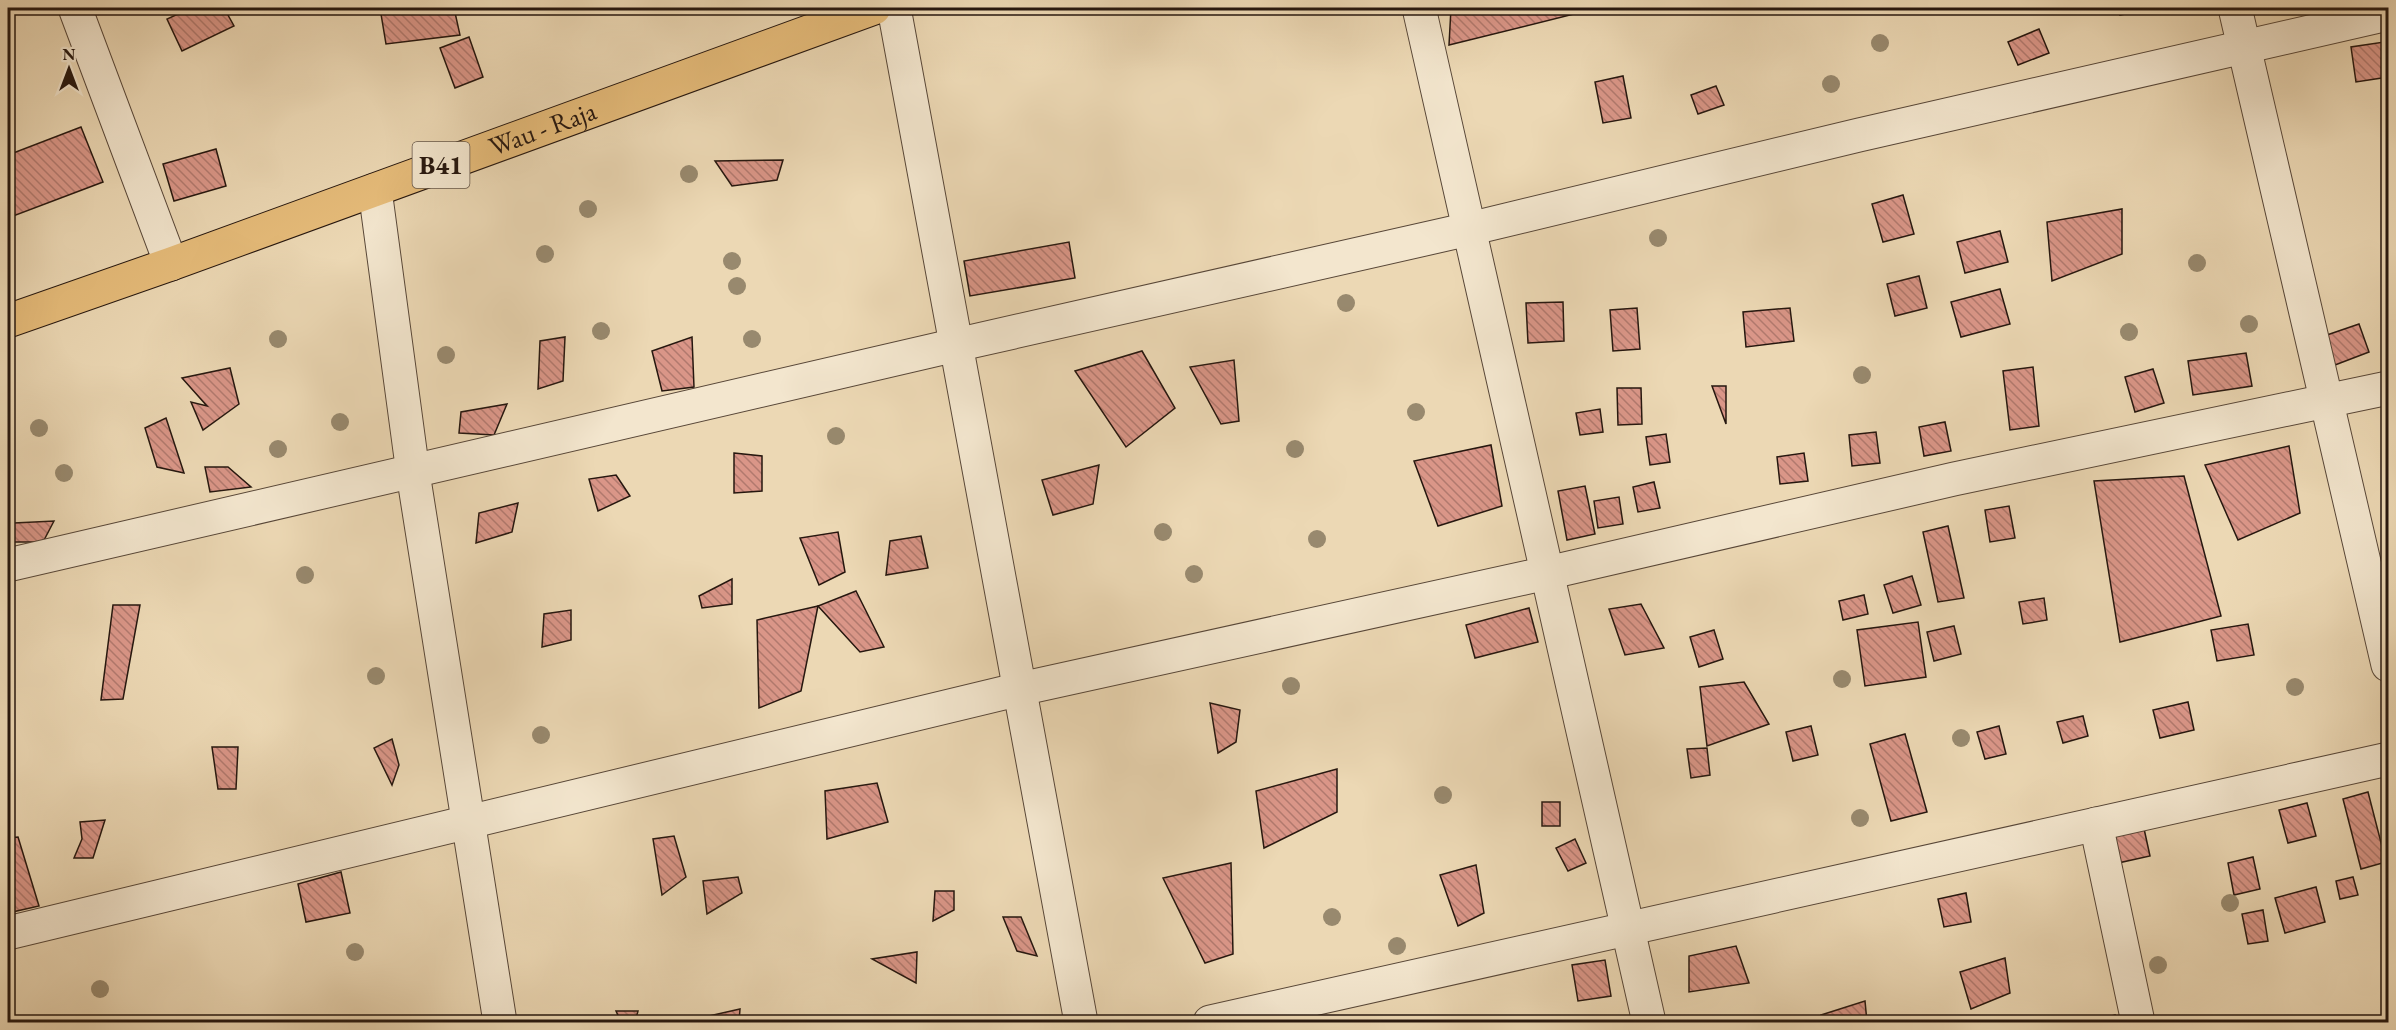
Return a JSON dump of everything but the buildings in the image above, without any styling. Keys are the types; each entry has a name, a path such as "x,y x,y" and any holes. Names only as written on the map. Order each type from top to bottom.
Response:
{"main road":[{"name":"Wau - Raja","path":"8,321 874,8"}],"street":[{"path":"75,8 171,264"},
{"path":"894,8 1081,1023"},
{"path":"1419,8 1649,1023"},
{"path":"2235,8 2388,665"},
{"path":"8,565 413,473 956,345 1469,230 1859,135 2388,14"},
{"path":"375,190 413,473 500,1023"},
{"path":"8,933 1020,689 1547,573 1954,478 2388,388"},
{"path":"1210,1023 2388,759"},
{"path":"2096,824 2138,1023"}]}
